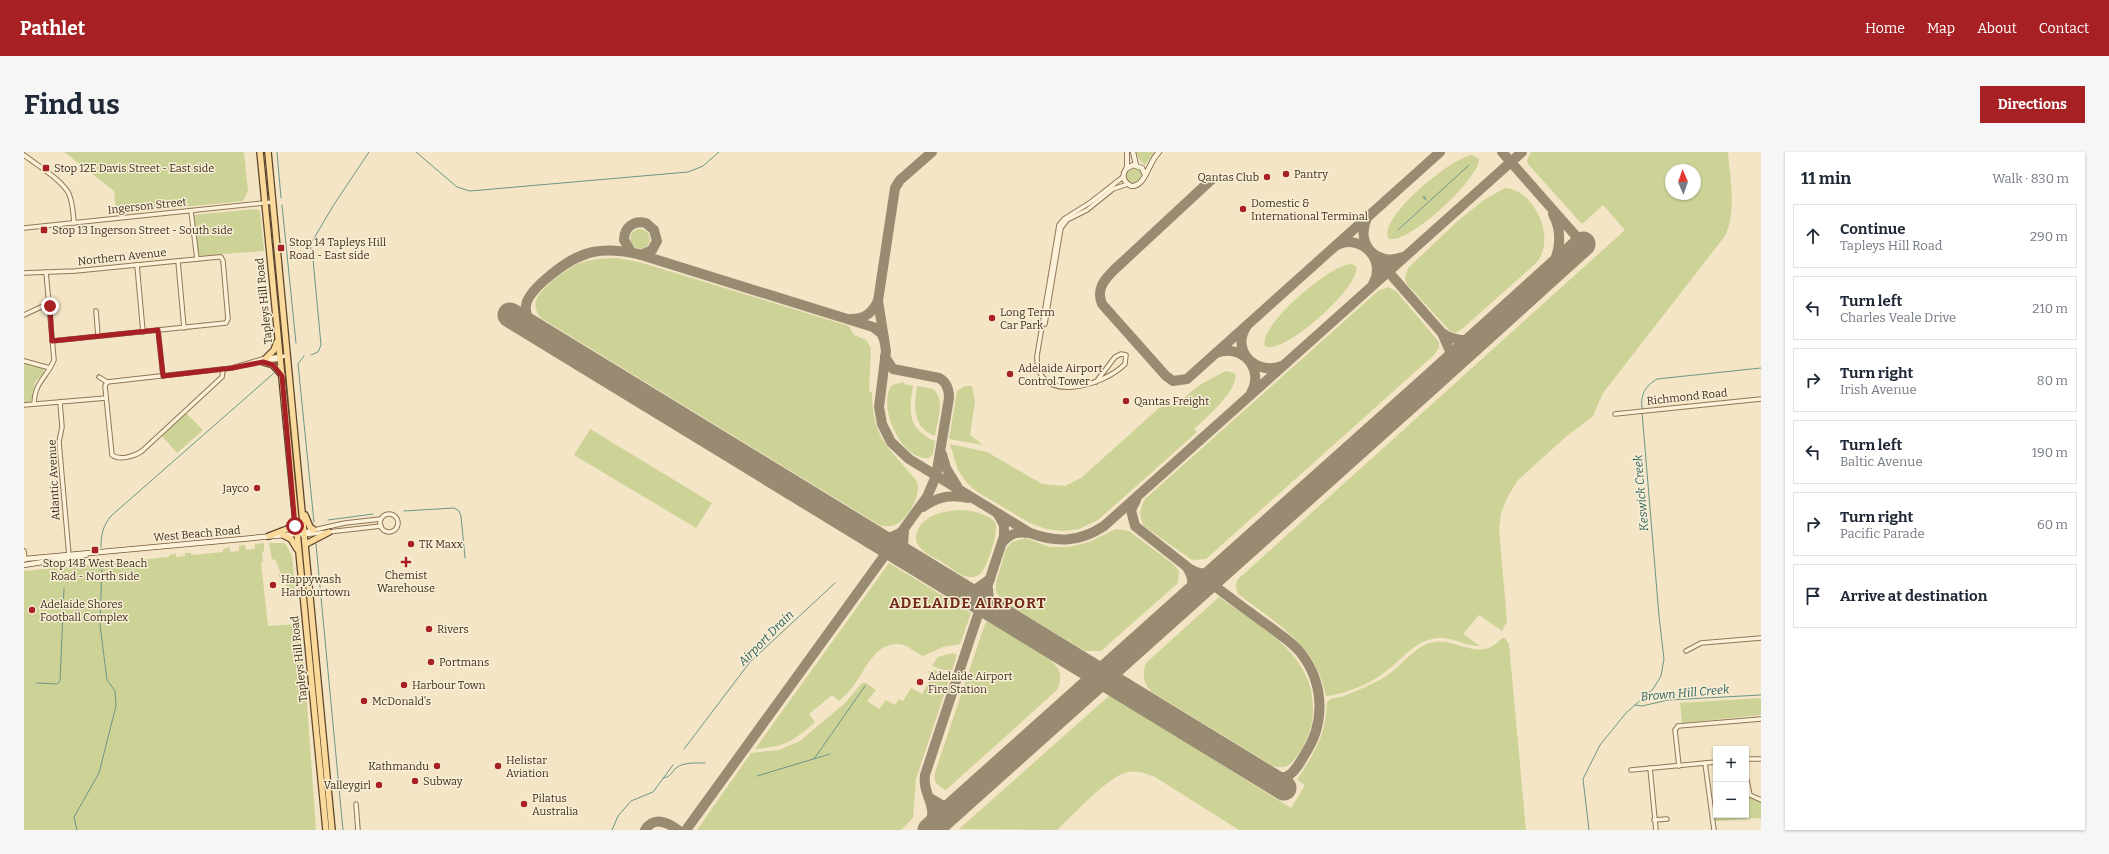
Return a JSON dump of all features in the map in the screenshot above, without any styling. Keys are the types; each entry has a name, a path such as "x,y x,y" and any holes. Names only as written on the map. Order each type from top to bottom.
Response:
{"main road":[{"name":"Tapleys Hill Road","path":"260,152 295,526 326,830"},
{"name":"Tapleys Hill Road","path":"268,152 332,830"},
{"path":"278,339 274,350 265,360 273,365 282,376"},
{"path":"301,505 310,527 314,530"},
{"path":"269,536 295,526"},
{"path":"306,544 329,532"},
{"path":"283,535 291,539 298,551"}],"street":[{"path":"1096,382 1115,357 1121,354 1126,355 1126,361 1123,366 1096,382 1073,387 1058,385 1044,380 1039,373 1037,361 1059,225 1064,219 1124,177 1127,167 1127,152"},
{"path":"1133,152 1136,165"},
{"path":"1042,331 1050,303 1061,228 1067,220 1087,210 1112,189 1128,184 1134,186 1141,184 1152,159 1159,152"},
{"path":"24,155 61,184 68,192 72,204 74,223"},
{"path":"1127,167 1136,165 1142,168 1145,175"},
{"path":"1124,177 1128,184"},
{"name":"Ingerson Street","path":"24,228 273,202"},
{"path":"191,211 197,259"},
{"name":"Northern Avenue","path":"24,273 221,257 228,319 226,323 184,328"},
{"path":"52,341 184,328 178,261"},
{"path":"137,265 143,332"},
{"path":"34,404 38,384 54,360 46,272"},
{"path":"24,316 42,307 50,306"},
{"path":"96,311 98,336"},
{"path":"158,330 163,376"},
{"path":"98,377 107,382 223,370 287,356"},
{"path":"24,361 50,368"},
{"path":"107,382 105,386 112,453 116,458 133,456 142,451 222,376 223,370"},
{"path":"24,405 106,398"},
{"name":"Richmond Road","path":"1615,414 1761,399"},
{"name":"Atlantic Avenue","path":"60,402 62,426 59,442 69,556"},
{"path":"304,533 340,524 381,519 385,515 391,514 396,517 398,522 396,528 392,531 386,531 381,526 381,519"},
{"path":"296,534 381,526"},
{"name":"West Beach Road","path":"24,562 99,552 296,534"},
{"path":"24,551 24,562"},
{"path":"1686,651 1701,644 1761,638"},
{"path":"1679,766 1676,730 1678,726 1761,719"},
{"path":"1749,760 1761,759"},
{"path":"1631,770 1713,762"},
{"path":"1705,763 1714,830"},
{"path":"1650,768 1656,830"},
{"path":"1747,782 1750,795 1761,800"},
{"path":"356,804 358,830"},
{"path":"1654,820 1667,819"}],"green space":[{"path":"64,152 244,152 248,191 243,201 116,214 114,191"},
{"path":"1136,152 1154,153 1145,165 1138,158"},
{"path":"1531,152 1728,152 1732,195 1729,226 1725,236 1603,393 1593,416 1567,436 1518,480 1508,496 1501,513 1499,529 1507,621 1502,631 1479,615 1463,634 1480,646 1474,646 1444,638 1425,641 1418,644 1391,668 1373,680 1349,691 1326,696 1321,678 1314,662 1293,637 1238,594 1236,588 1237,580 1625,230 1603,205 1582,224 1528,164 1527,160"},
{"path":"1472,155 1479,159 1476,168 1468,181 1456,194 1442,208 1412,231 1399,238 1389,239 1388,230 1393,218 1404,205 1433,177 1462,158"},
{"path":"1134,167 1140,169 1142,175 1140,181 1134,183 1128,181 1126,175 1128,169"},
{"path":"1505,188 1516,191 1526,197 1534,207 1540,218 1544,231 1542,254 1535,264 1462,329 1455,333 1449,330 1407,284 1405,279 1408,268 1460,219 1484,200"},
{"path":"257,209 260,211 264,251 198,256 193,215"},
{"path":"640,229 647,232 650,239 647,246 640,249 633,246 630,239 633,232"},
{"path":"617,258 639,262 849,326 854,335 866,340 871,348 869,392 872,392 875,421 879,432 890,450 916,480 918,485 918,491 914,504 902,521 895,525 881,526 541,318 538,314 535,305 538,296 548,285 569,269 580,263 598,259"},
{"path":"1351,264 1356,266 1355,275 1335,303 1303,331 1287,341 1274,346 1265,346 1266,336 1273,324 1298,297 1328,274 1341,267"},
{"path":"1388,287 1396,291 1439,342 1439,348 1434,355 1206,559 1192,560 1144,526 1140,512 1145,499 1378,291"},
{"path":"24,363 42,368 45,372 35,382 31,402 24,402"},
{"path":"1226,371 1235,373 1235,380 1232,387 1220,403 1194,429 1197,432 1098,520 1079,529 1062,531 1046,529 1030,523 976,491 967,483 958,470 950,444 987,452 1042,484 1065,486 1081,478 1159,408 1180,401 1201,384"},
{"path":"904,382 904,384 913,386 911,411 915,425 919,431 935,441 933,454 929,458 919,457 901,442 894,430 890,418 887,405 888,394 892,385"},
{"path":"917,386 933,389 937,393 940,411 935,436 928,432 918,422 915,409"},
{"path":"965,386 972,386 975,402 970,435 983,445 949,439 957,391"},
{"path":"186,413 203,430 177,453 162,436"},
{"path":"590,429 712,503 696,528 574,455"},
{"path":"964,510 976,512 989,517 995,522 996,526 992,549 986,565 980,574 973,577 964,576 952,569 920,548 916,541 917,532 925,520 940,513"},
{"path":"1116,529 1129,531 1173,564 1179,571 1178,583 1101,651 1085,651 1002,601 996,592 996,582 1006,549 1012,542 1025,538 1050,547 1069,547 1089,542"},
{"path":"264,543 264,551 262,552 263,562 261,562 268,626 296,624 303,647 316,830 24,830 24,571 169,557 169,555 176,554 176,557 185,556 185,553 191,553 192,555 223,552 223,549 230,547 230,552 239,551 239,546 245,545 246,550 255,549 255,544"},
{"path":"269,543 285,543 292,556 296,595 292,596 278,575 281,574 275,559 272,560"},
{"path":"889,563 971,613 960,644 943,647 923,656 902,644 890,645 883,648 872,658 849,691 839,701 832,695 809,714 815,722 801,734 781,745 755,749"},
{"path":"1219,597 1266,630 1281,643 1294,657 1304,672 1311,689 1313,709 1308,735 1301,750 1293,761 1287,766 1273,766 1152,692 1145,682 1144,671 1146,663"},
{"path":"986,621 1025,643 1054,663 1060,674 1060,682 1057,690 946,790 936,783 935,772"},
{"path":"1502,638 1505,638 1509,644 1526,830 1239,830 1155,777 1135,772 1128,772 1120,775 1101,788 1057,830 959,829 1110,695 1291,808 1305,785 1297,780 1314,752 1322,734 1327,702 1329,700 1342,697 1384,677 1394,671 1410,655 1422,646 1436,642 1445,642 1470,648 1486,649 1494,645"},
{"path":"953,653 957,655 952,670 944,670 932,666 938,657"},
{"path":"934,670 950,677 916,779 913,818 901,830 697,830 751,753 779,750 800,741 844,704 862,683 866,683 876,690 867,701 879,709 886,700 895,705 899,699 903,701 911,688 922,694 933,675 927,672"},
{"path":"1761,698 1761,715 1682,723 1680,703"},
{"path":"1749,795 1761,800 1761,818 1713,821 1709,804 1713,803 1713,818 1749,818"}],"waterway":[{"path":"277,152 281,198"},
{"path":"311,355 318,352 321,345 313,259 310,245 333,206 369,152"},
{"path":"416,152 457,187 470,191 688,172 703,166 719,152"},
{"path":"1398,230 1469,165"},
{"path":"1423,197 1426,200"},
{"path":"282,205 296,343"},
{"path":"304,356 298,364 314,522"},
{"name":"Keswick Creek","path":"1642,409 1644,391 1657,379 1761,368"},
{"path":"101,547 103,530 111,516 274,373"},
{"name":"Keswick Creek","path":"1589,830 1583,779 1600,745 1626,713 1653,689 1661,676 1664,659 1642,412"},
{"path":"404,511 454,508 459,511 461,516 465,558"},
{"path":"328,520 373,514"},
{"path":"316,544 343,830"},
{"path":"77,830 74,817 99,773 116,706 115,691 107,680 100,625 102,565"},
{"name":"Airport Drain","path":"684,749 750,662 835,583"},
{"path":"36,683 57,684 60,681 64,588"},
{"path":"814,759 865,686"},
{"name":"Brown Hill Creek","path":"1635,705 1642,706 1668,700 1761,695"},
{"path":"757,776 830,754"},
{"path":"663,778 669,776 679,766 690,763 705,763"},
{"name":"Airport Drain","path":"612,830 618,816 631,801 653,792 673,765"}],"taxiway":[{"path":"851,319 860,318 868,314 878,301 895,188 900,180 932,152"},
{"path":"1212,179 1107,277 1102,285 1100,294 1102,304 1166,376 1173,381 1187,379 1440,152"},
{"path":"1502,152 1583,244"},
{"path":"878,301 886,351 879,407 882,424 891,442 909,459 1030,533 1059,539 1077,538 1104,526 1522,152"},
{"path":"1545,279 1550,272 1558,248 1559,231 1553,214"},
{"path":"1367,218 1364,228 1364,236 1370,251 1384,259 1403,257"},
{"path":"631,252 624,240 626,231 634,224 642,222 646,223 654,230 657,241 652,250 641,255"},
{"path":"1337,245 1346,242 1355,243 1370,251 1377,267 1373,284"},
{"path":"539,332 527,317 526,303 540,284 563,266 586,254 598,251 621,251 638,254 873,327 881,333 884,339"},
{"path":"1371,252 1442,333 1450,351 1445,369"},
{"path":"1246,327 1242,336 1242,345 1244,353 1249,359 1263,368 1282,366"},
{"path":"1442,333 1451,338 1460,340 1479,338"},
{"path":"1216,353 1226,351 1234,352 1242,355 1248,360 1253,367 1255,375 1255,384 1251,393"},
{"path":"686,830 927,497 936,476 949,398 947,386 939,378 893,369 885,357"},
{"path":"942,454 946,468 957,486"},
{"path":"923,507 944,497 956,496 968,498"},
{"path":"1136,500 1131,510 1135,526 1186,566 1189,570 1192,579 1192,588 1185,601"},
{"path":"928,830 931,821 932,807 926,789 925,775 1004,536 1004,525 998,514"},
{"path":"904,531 903,544 910,558"},
{"path":"1002,543 1007,537 1014,534 1021,532 1029,533"},
{"path":"875,537 889,538 900,533"},
{"path":"1187,567 1196,572 1205,574 1224,568"},
{"path":"960,589 976,589 990,579"},
{"path":"1208,581 1297,648 1308,664 1318,689 1319,716 1316,729 1312,742 1301,761 1294,771 1285,777 1265,777"},
{"path":"988,589 989,600 997,612"},
{"path":"930,798 942,805 959,805"},
{"path":"645,830 652,823 656,822 665,823 678,830"}],"runway":[{"path":"930,830 1583,244"},
{"path":"510,315 1284,788"}],"place":[{"name":"Stop 12E Davis Street - East side","path":"46,168"},
{"name":"Pantry","path":"1286,174"},
{"name":"Qantas Club","path":"1267,177"},
{"name":"Domestic & International Terminal","path":"1243,209"},
{"name":"Stop 13 Ingerson Street - South side","path":"44,230"},
{"name":"Stop 14 Tapleys Hill Road - East side","path":"281,248"},
{"name":"Long Term Car Park","path":"992,318"},
{"name":"Adelaide Airport Control Tower","path":"1010,374"},
{"name":"Qantas Freight","path":"1126,401"},
{"name":"Jayco","path":"257,488"},
{"name":"TK Maxx","path":"411,544"},
{"name":"Stop 14B West Beach Road - North side","path":"95,550"},
{"name":"Chemist Warehouse","path":"406,562"},
{"name":"Happywash Harbourtown","path":"273,585"},
{"name":"Adelaide Shores Football Complex","path":"32,610"},
{"name":"Rivers","path":"429,629"},
{"name":"Portmans","path":"431,662"},
{"name":"Adelaide Airport Fire Station","path":"920,682"},
{"name":"Harbour Town","path":"404,685"},
{"name":"McDonald's","path":"364,701"},
{"name":"Kathmandu","path":"437,766"},
{"name":"Helistar Aviation","path":"498,766"},
{"name":"Subway","path":"415,781"},
{"name":"Valleygirl","path":"379,785"},
{"name":"Pilatus Australia","path":"524,804"}],"district":[{"name":"ADELAIDE AIRPORT","path":"968,603"}],"route":[{"path":"50,306 52,341 158,330 163,376 232,368 263,362 267,362 275,368 282,376 295,526"}]}
